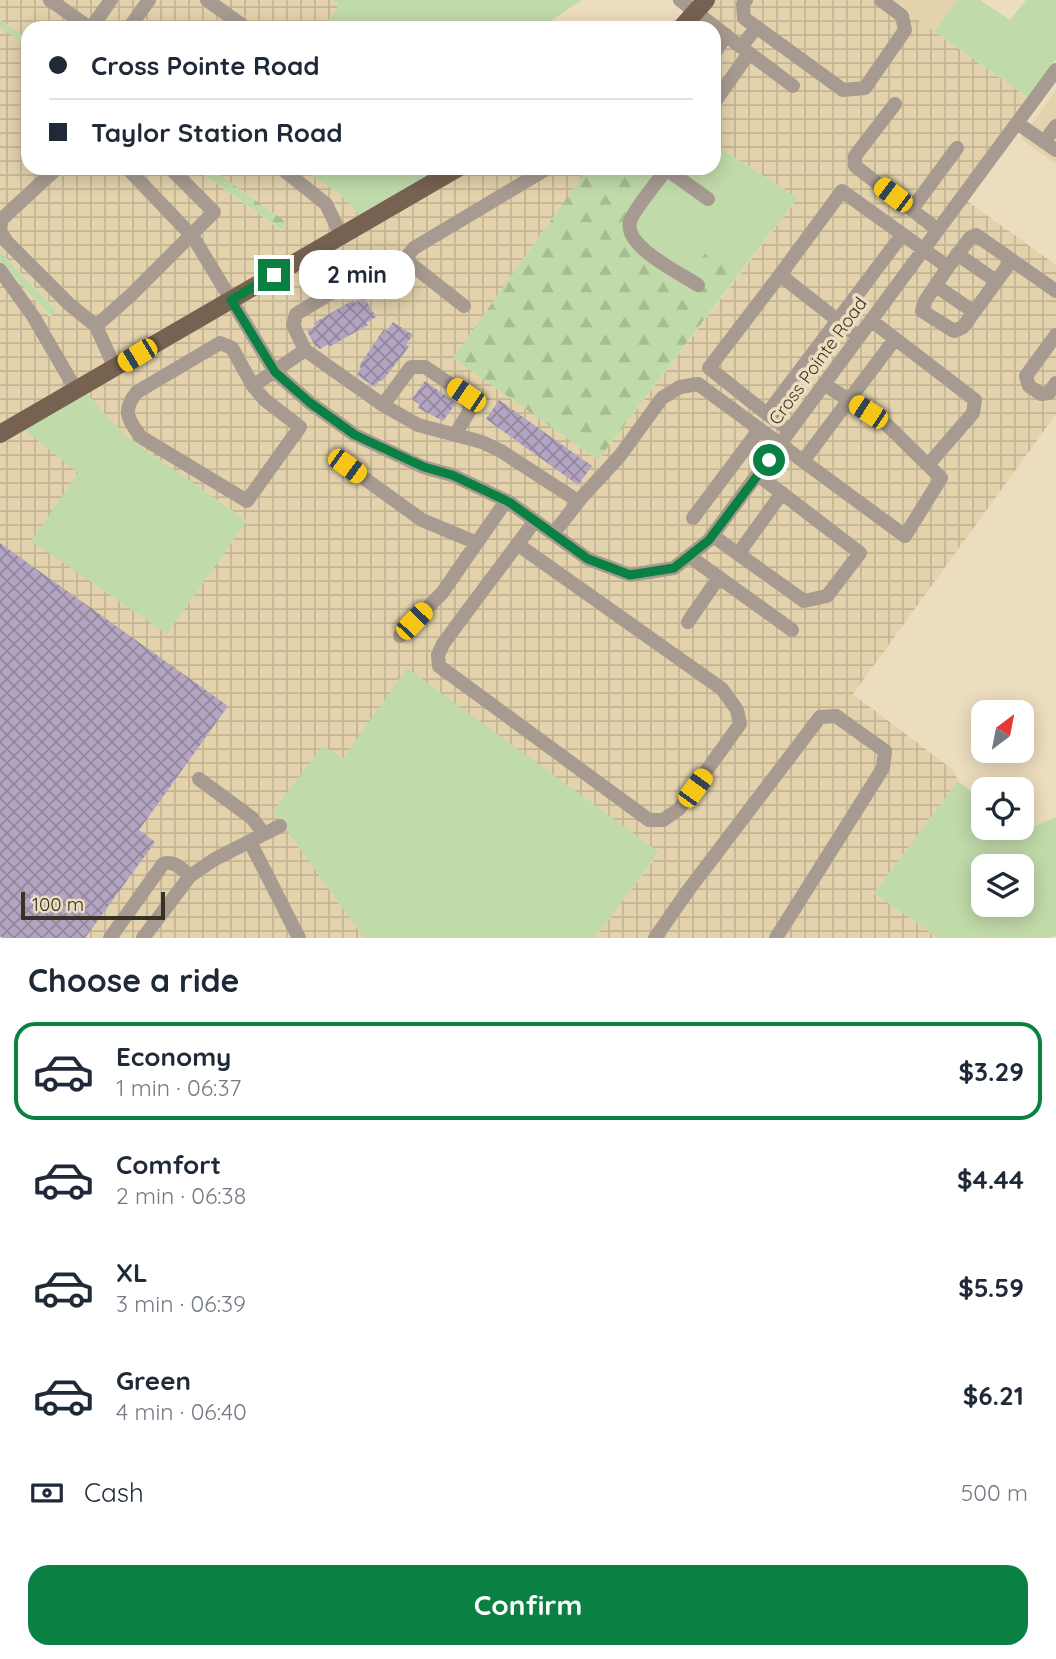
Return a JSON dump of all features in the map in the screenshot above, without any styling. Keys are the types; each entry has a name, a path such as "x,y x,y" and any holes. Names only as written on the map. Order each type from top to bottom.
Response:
{"main road":[{"path":"687,21 701,6"},
{"path":"0,434 446,175"}],"street":[{"path":"50,0 80,21"},
{"path":"95,21 111,0"},
{"path":"134,21 149,0"},
{"path":"206,0 236,21"},
{"path":"680,0 701,6 712,21"},
{"path":"746,0 743,4 744,18 843,90 865,88 905,30 902,16 881,0"},
{"path":"721,91 756,27"},
{"path":"721,32 793,86"},
{"name":"Cross Pointe Road","path":"134,175 192,235 275,372 309,402 355,435 424,467 452,475 506,501 588,559 630,575 674,568 713,536 1056,70"},
{"path":"895,104 853,162 938,230"},
{"path":"1017,123 1050,146 1056,126"},
{"path":"912,209 957,148"},
{"path":"49,175 2,219 0,229 8,242 69,304 96,326 115,368"},
{"path":"96,326 214,212 177,175"},
{"path":"290,175 326,204 341,236"},
{"path":"464,306 412,265 408,255 414,248 525,175"},
{"path":"663,175 630,221 631,236 639,247 698,285"},
{"path":"675,175 708,199"},
{"path":"790,430 709,368 842,191 948,267"},
{"path":"767,414 902,235"},
{"path":"1012,260 963,327 954,331 922,311 957,254 970,237 976,235 1012,260 1056,291"},
{"path":"957,254 996,281"},
{"path":"0,270 33,316 76,390"},
{"path":"780,275 859,337"},
{"path":"936,286 974,312"},
{"path":"338,289 296,314 293,324 305,350 383,405 418,425 482,442 578,501"},
{"path":"872,321 975,400 973,413 928,465"},
{"path":"1056,335 1026,376 1029,386 1041,394 1049,393 1056,383"},
{"path":"803,461 895,339"},
{"path":"220,343 232,348 253,386 265,401 300,426 247,501 141,437 131,424 128,414 129,402 137,392 220,343"},
{"path":"253,386 305,350"},
{"path":"383,405 411,368 425,367 466,395 470,410 455,435"},
{"path":"553,534 578,501 619,457 662,398 681,387 698,384 905,536 941,478 886,424 824,384"},
{"path":"693,518 759,430"},
{"path":"347,466 422,520 477,543"},
{"path":"713,536 804,601 827,596 860,552 758,475"},
{"path":"738,554 782,493"},
{"path":"400,636 442,593 506,501"},
{"path":"517,544 722,689 737,710 740,724 679,809 663,820 649,820 439,666 438,654 443,644 517,544 535,521"},
{"path":"689,556 792,630"},
{"path":"688,622 719,577"},
{"path":"655,938 820,717 836,716 885,751 883,768 776,938"},
{"path":"199,779 252,818 264,834"},
{"path":"142,938 190,876 215,859 279,826"},
{"path":"250,842 299,938"},
{"path":"110,938 163,864 176,864 190,876"}],"shaded area":[{"path":"0,0 332,0 339,5 328,21 21,21 21,34 0,19"},
{"path":"710,0 890,0 1027,97 957,194 1056,265 1056,414 853,694 953,770 958,781 874,893 938,938 595,938 659,853 343,758 273,810 364,938 0,938 0,261 50,317 56,309 0,252 0,27 21,42 21,175 205,175 282,231 286,222 220,175 311,175 341,195 370,225 457,175 583,175 453,358 598,460 798,198 721,148 721,21 694,21","holes":["87,395 127,437 247,521 32,541 78,473"]},
{"path":"891,0 958,0 934,31"},
{"path":"1056,90 1056,164 1021,139"}],"green space":[{"path":"332,0 582,0 550,21 328,21 339,5"},
{"path":"958,0 980,0 1010,20 1026,0 1056,0 1056,59 1027,97 934,31"},
{"path":"0,19 21,34 21,42 0,27"},
{"path":"721,148 798,198 738,275 723,256 677,281 662,279 632,223 632,175 721,175"},
{"path":"205,175 220,175 286,222 283,231"},
{"path":"311,175 433,175 360,216 341,195"},
{"path":"583,175 632,175 632,223 662,279 677,281 705,254 723,256 738,275 598,460 453,358"},
{"path":"0,252 56,310 51,317 0,261"},
{"path":"87,394 127,437 247,521 167,634 31,541 78,473 23,429"},
{"path":"407,668 659,852 595,938 364,938 273,811 323,746 343,758"},
{"path":"958,781 971,791 971,840 1034,840 1034,826 1056,817 1056,935 1049,938 938,938 874,893"}],"building":[{"path":"364,297 376,317 366,323 368,325 329,347 328,344 320,349 315,345 307,331 316,326 314,323 353,300 355,303"},
{"path":"393,322 413,335 406,344 409,346 405,352 375,387 357,375 361,368 359,366 384,329 387,331"},
{"path":"425,381 456,403 443,421 418,408 420,405 412,399"},
{"path":"499,400 592,466 578,485 486,419"},
{"path":"0,543 228,706 139,830 155,842 85,938 0,936"}],"route":[{"path":"274,275 231,300 275,372 309,402 355,435 509,502 588,559 630,575 674,568 709,540 769,460"}]}
